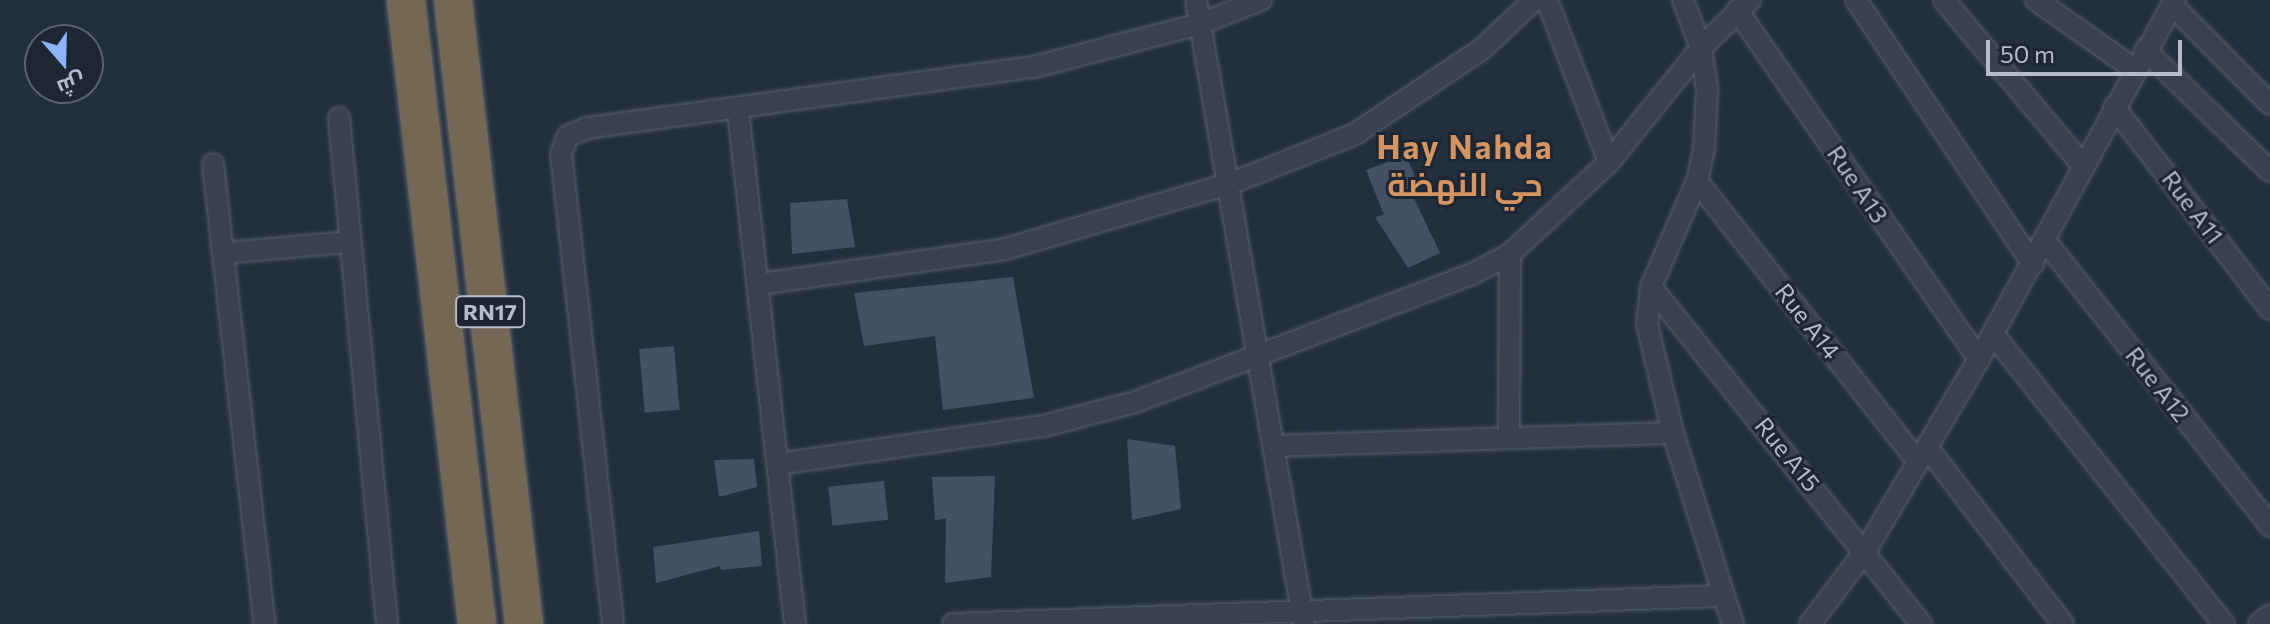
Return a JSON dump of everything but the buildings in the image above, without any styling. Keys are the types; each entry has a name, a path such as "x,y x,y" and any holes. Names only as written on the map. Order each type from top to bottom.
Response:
{"highway":[{"name":"RN17","path":"406,0 477,624"},
{"name":"RN17","path":"453,0 524,624"}],"street":[{"path":"1196,0 1276,446 1303,618"},
{"path":"613,624 561,154 568,136 587,128 738,110 1034,67 1200,24 1261,0"},
{"path":"760,284 1005,249 1229,184 1355,134 1482,49 1534,0"},
{"path":"1547,0 1609,162"},
{"path":"1683,0 1701,48 1707,119 1697,181 1651,287 1647,324 1673,433 1733,624"},
{"path":"1856,0 2033,264"},
{"path":"1944,0 2084,167"},
{"path":"2036,0 2134,69"},
{"path":"1810,624 1866,550 1979,359 2046,242 2134,69 2174,3 2270,104"},
{"path":"778,464 1048,425 1135,402 1443,287 1510,254 1609,162 1701,48 1744,5"},
{"name":"Rue A13","path":"1744,5 1979,359"},
{"path":"2145,50 2270,171"},
{"name":"Rue A11","path":"2114,107 2270,309"},
{"path":"738,110 760,284 795,624"},
{"path":"339,118 348,242 387,624"},
{"path":"213,164 265,624"},
{"name":"Rue A14","path":"1697,181 2063,624"},
{"path":"224,253 348,242"},
{"name":"Rue A12","path":"2046,242 2270,526"},
{"path":"1509,435 1510,254"},
{"name":"Rue A15","path":"1651,287 1866,550 1921,624"},
{"path":"1993,334 2224,624"},
{"path":"1276,446 1509,435 1673,433"},
{"path":"953,624 1303,618 1722,596"},
{"path":"2259,624 2270,615"}],"district":[{"name":"Hay Nahda حي النهضة","path":"1465,166"}]}
